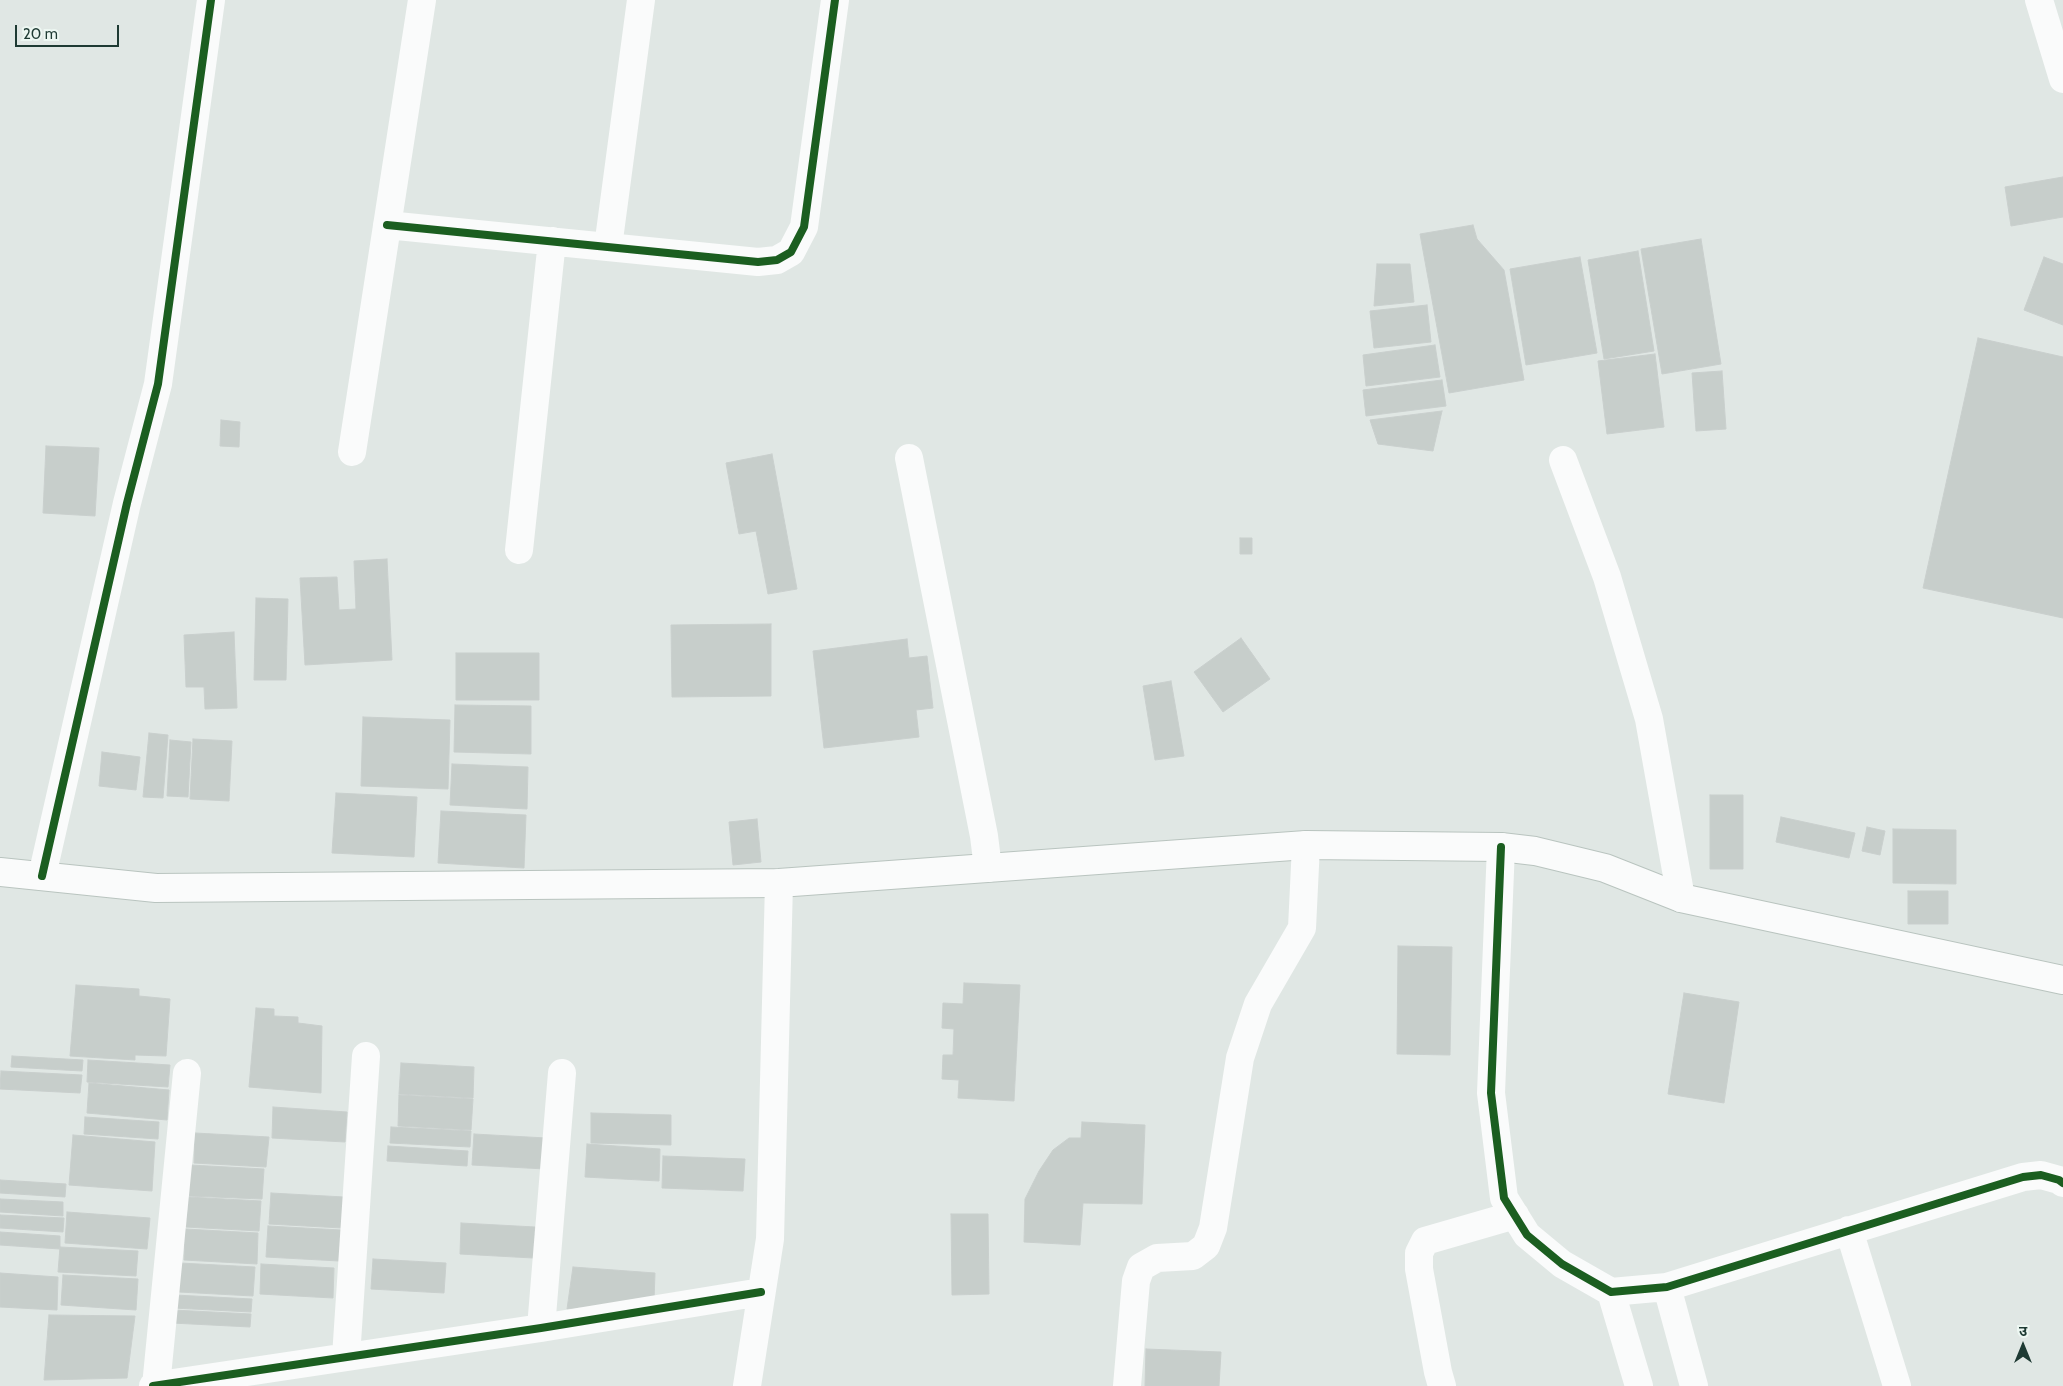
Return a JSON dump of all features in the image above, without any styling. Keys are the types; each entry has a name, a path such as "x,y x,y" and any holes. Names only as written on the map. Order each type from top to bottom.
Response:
{"street":[{"path":"42,876 127,503 158,384 211,0"},
{"path":"352,452 422,0"},
{"path":"608,247 641,0"},
{"path":"387,225 758,262 777,260 792,252 804,228 835,0"},
{"path":"2039,0 2063,79"},
{"path":"519,550 552,241"},
{"path":"909,458 984,836 988,868"},
{"path":"1563,460 1607,577 1648,719 1682,898"},
{"path":"0,872 156,888 779,883 1306,845 1501,848 1535,851 1605,868 1682,898 2063,980"},
{"path":"1127,1386 1136,1281 1140,1267 1157,1258 1193,1256 1206,1246 1213,1228 1240,1058 1258,1004 1302,928 1306,845"},
{"path":"1501,848 1491,1093 1504,1198 1527,1235 1562,1264 1611,1292 1667,1287 2023,1177 2041,1175 2063,1183"},
{"path":"747,1386 770,1239 779,883"},
{"path":"346,1357 366,1056"},
{"path":"187,1073 154,1386 541,1328 761,1292"},
{"path":"541,1328 562,1073"},
{"path":"1442,1386 1421,1279 1419,1253 1425,1241 1515,1215"},
{"path":"1849,1230 1897,1386"},
{"path":"1667,1287 1694,1386"},
{"path":"1611,1292 1639,1386"}],"building":[{"path":"2063,177 2063,217 2011,226 2005,187"},
{"path":"1473,225 1477,239 1504,270 1524,380 1449,393 1420,234"},
{"path":"1701,239 1721,364 1662,374 1641,249"},
{"path":"1638,251 1654,351 1604,359 1588,260"},
{"path":"1580,257 1597,353 1526,365 1510,269"},
{"path":"2044,257 2063,264 2063,325 2024,310"},
{"path":"1377,264 1410,264 1414,302 1374,306"},
{"path":"1427,305 1431,342 1374,348 1370,311"},
{"path":"1978,338 2063,357 2063,618 1923,588"},
{"path":"1435,345 1440,377 1366,386 1363,355"},
{"path":"1655,354 1664,427 1607,434 1598,361"},
{"path":"1722,371 1726,429 1696,431 1692,373"},
{"path":"1442,380 1446,406 1366,416 1363,390"},
{"path":"1442,411 1433,451 1378,444 1370,420"},
{"path":"221,420 240,422 239,447 220,446"},
{"path":"46,446 99,448 95,516 43,513"},
{"path":"772,454 797,589 768,594 756,531 739,534 726,463"},
{"path":"1240,538 1252,538 1252,554 1240,554"},
{"path":"387,559 392,660 305,665 300,578 337,577 339,610 356,609 354,561"},
{"path":"256,598 288,599 286,680 254,680"},
{"path":"771,624 771,696 672,697 671,625"},
{"path":"234,632 237,708 205,709 204,687 186,687 184,635"},
{"path":"1241,638 1270,679 1223,712 1194,672"},
{"path":"907,639 909,658 927,656 933,708 916,710 919,737 824,748 813,651"},
{"path":"456,653 539,653 539,700 456,700"},
{"path":"1171,681 1184,756 1155,760 1143,686"},
{"path":"455,705 531,706 531,754 454,752"},
{"path":"363,717 450,720 448,789 361,786"},
{"path":"149,733 168,735 163,798 143,797"},
{"path":"193,739 232,741 229,801 190,799"},
{"path":"170,740 191,742 188,797 167,796"},
{"path":"102,752 140,757 136,790 99,786"},
{"path":"452,764 528,767 527,809 450,805"},
{"path":"336,793 417,797 414,857 332,853"},
{"path":"1710,795 1743,795 1743,869 1710,869"},
{"path":"441,811 526,815 524,868 438,863"},
{"path":"1781,817 1855,833 1849,858 1776,842"},
{"path":"757,819 761,862 733,865 729,822"},
{"path":"1867,827 1885,831 1880,855 1862,851"},
{"path":"1893,829 1956,830 1956,884 1893,883"},
{"path":"1908,891 1948,891 1948,924 1908,924"},
{"path":"1398,946 1452,947 1450,1055 1397,1054"},
{"path":"964,983 1020,985 1014,1101 958,1098 959,1080 942,1079 943,1055 953,1055 954,1029 942,1028 943,1003 963,1004"},
{"path":"76,985 139,989 139,996 170,999 166,1056 135,1055 135,1060 70,1056"},
{"path":"1684,993 1739,1002 1724,1103 1668,1094"},
{"path":"256,1008 274,1009 274,1016 298,1017 298,1023 322,1026 321,1093 249,1087"},
{"path":"12,1056 83,1060 82,1071 11,1067"},
{"path":"88,1060 170,1065 168,1087 87,1082"},
{"path":"401,1063 474,1067 473,1098 399,1094"},
{"path":"1,1071 82,1075 80,1093 0,1089"},
{"path":"89,1083 169,1090 167,1120 87,1113"},
{"path":"399,1095 473,1099 471,1130 398,1126"},
{"path":"273,1107 347,1112 345,1142 272,1138"},
{"path":"591,1113 671,1115 671,1145 591,1143"},
{"path":"85,1117 159,1122 158,1139 84,1134"},
{"path":"1082,1122 1145,1125 1142,1204 1083,1203 1080,1245 1024,1242 1025,1199 1039,1171 1053,1150 1069,1138 1081,1138"},
{"path":"391,1127 471,1131 470,1147 390,1143"},
{"path":"195,1133 269,1137 266,1167 194,1163"},
{"path":"474,1134 546,1138 545,1169 472,1165"},
{"path":"73,1135 155,1142 152,1191 69,1185"},
{"path":"587,1144 660,1149 659,1181 585,1177"},
{"path":"388,1146 468,1151 467,1166 387,1161"},
{"path":"663,1156 745,1159 743,1191 662,1188"},
{"path":"190,1165 264,1169 262,1199 189,1196"},
{"path":"0,1180 66,1184 65,1197 0,1193"},
{"path":"271,1193 344,1197 342,1228 269,1224"},
{"path":"188,1197 261,1201 259,1231 186,1227"},
{"path":"0,1199 63,1202 63,1216 0,1212"},
{"path":"67,1212 150,1218 147,1249 65,1243"},
{"path":"951,1214 988,1214 989,1294 952,1295"},
{"path":"0,1215 64,1218 63,1232 0,1228"},
{"path":"461,1223 535,1227 533,1258 460,1254"},
{"path":"268,1226 341,1230 339,1261 266,1257"},
{"path":"185,1229 258,1233 257,1264 184,1260"},
{"path":"0,1232 60,1236 60,1249 0,1245"},
{"path":"60,1247 138,1251 136,1276 58,1272"},
{"path":"373,1259 446,1263 444,1293 371,1289"},
{"path":"180,1263 255,1267 253,1296 179,1292"},
{"path":"261,1264 334,1268 333,1298 260,1294"},
{"path":"573,1267 655,1273 654,1301 567,1309"},
{"path":"0,1273 58,1277 57,1310 0,1307"},
{"path":"63,1275 138,1279 136,1310 61,1305"},
{"path":"175,1295 252,1299 251,1312 173,1308"},
{"path":"173,1310 251,1314 250,1327 172,1323"},
{"path":"49,1315 135,1316 127,1378 44,1380"},
{"path":"1146,1349 1221,1352 1219,1386 1145,1386"}],"cycle path":[{"path":"42,876 127,503 158,384 211,0"},
{"path":"387,225 758,262 777,260 791,252 804,227 835,0"},
{"path":"1501,847 1491,1093 1504,1198 1527,1235 1562,1264 1611,1292 1667,1287 2023,1177 2041,1175 2063,1183"},
{"path":"153,1386 541,1328 761,1292"}]}
